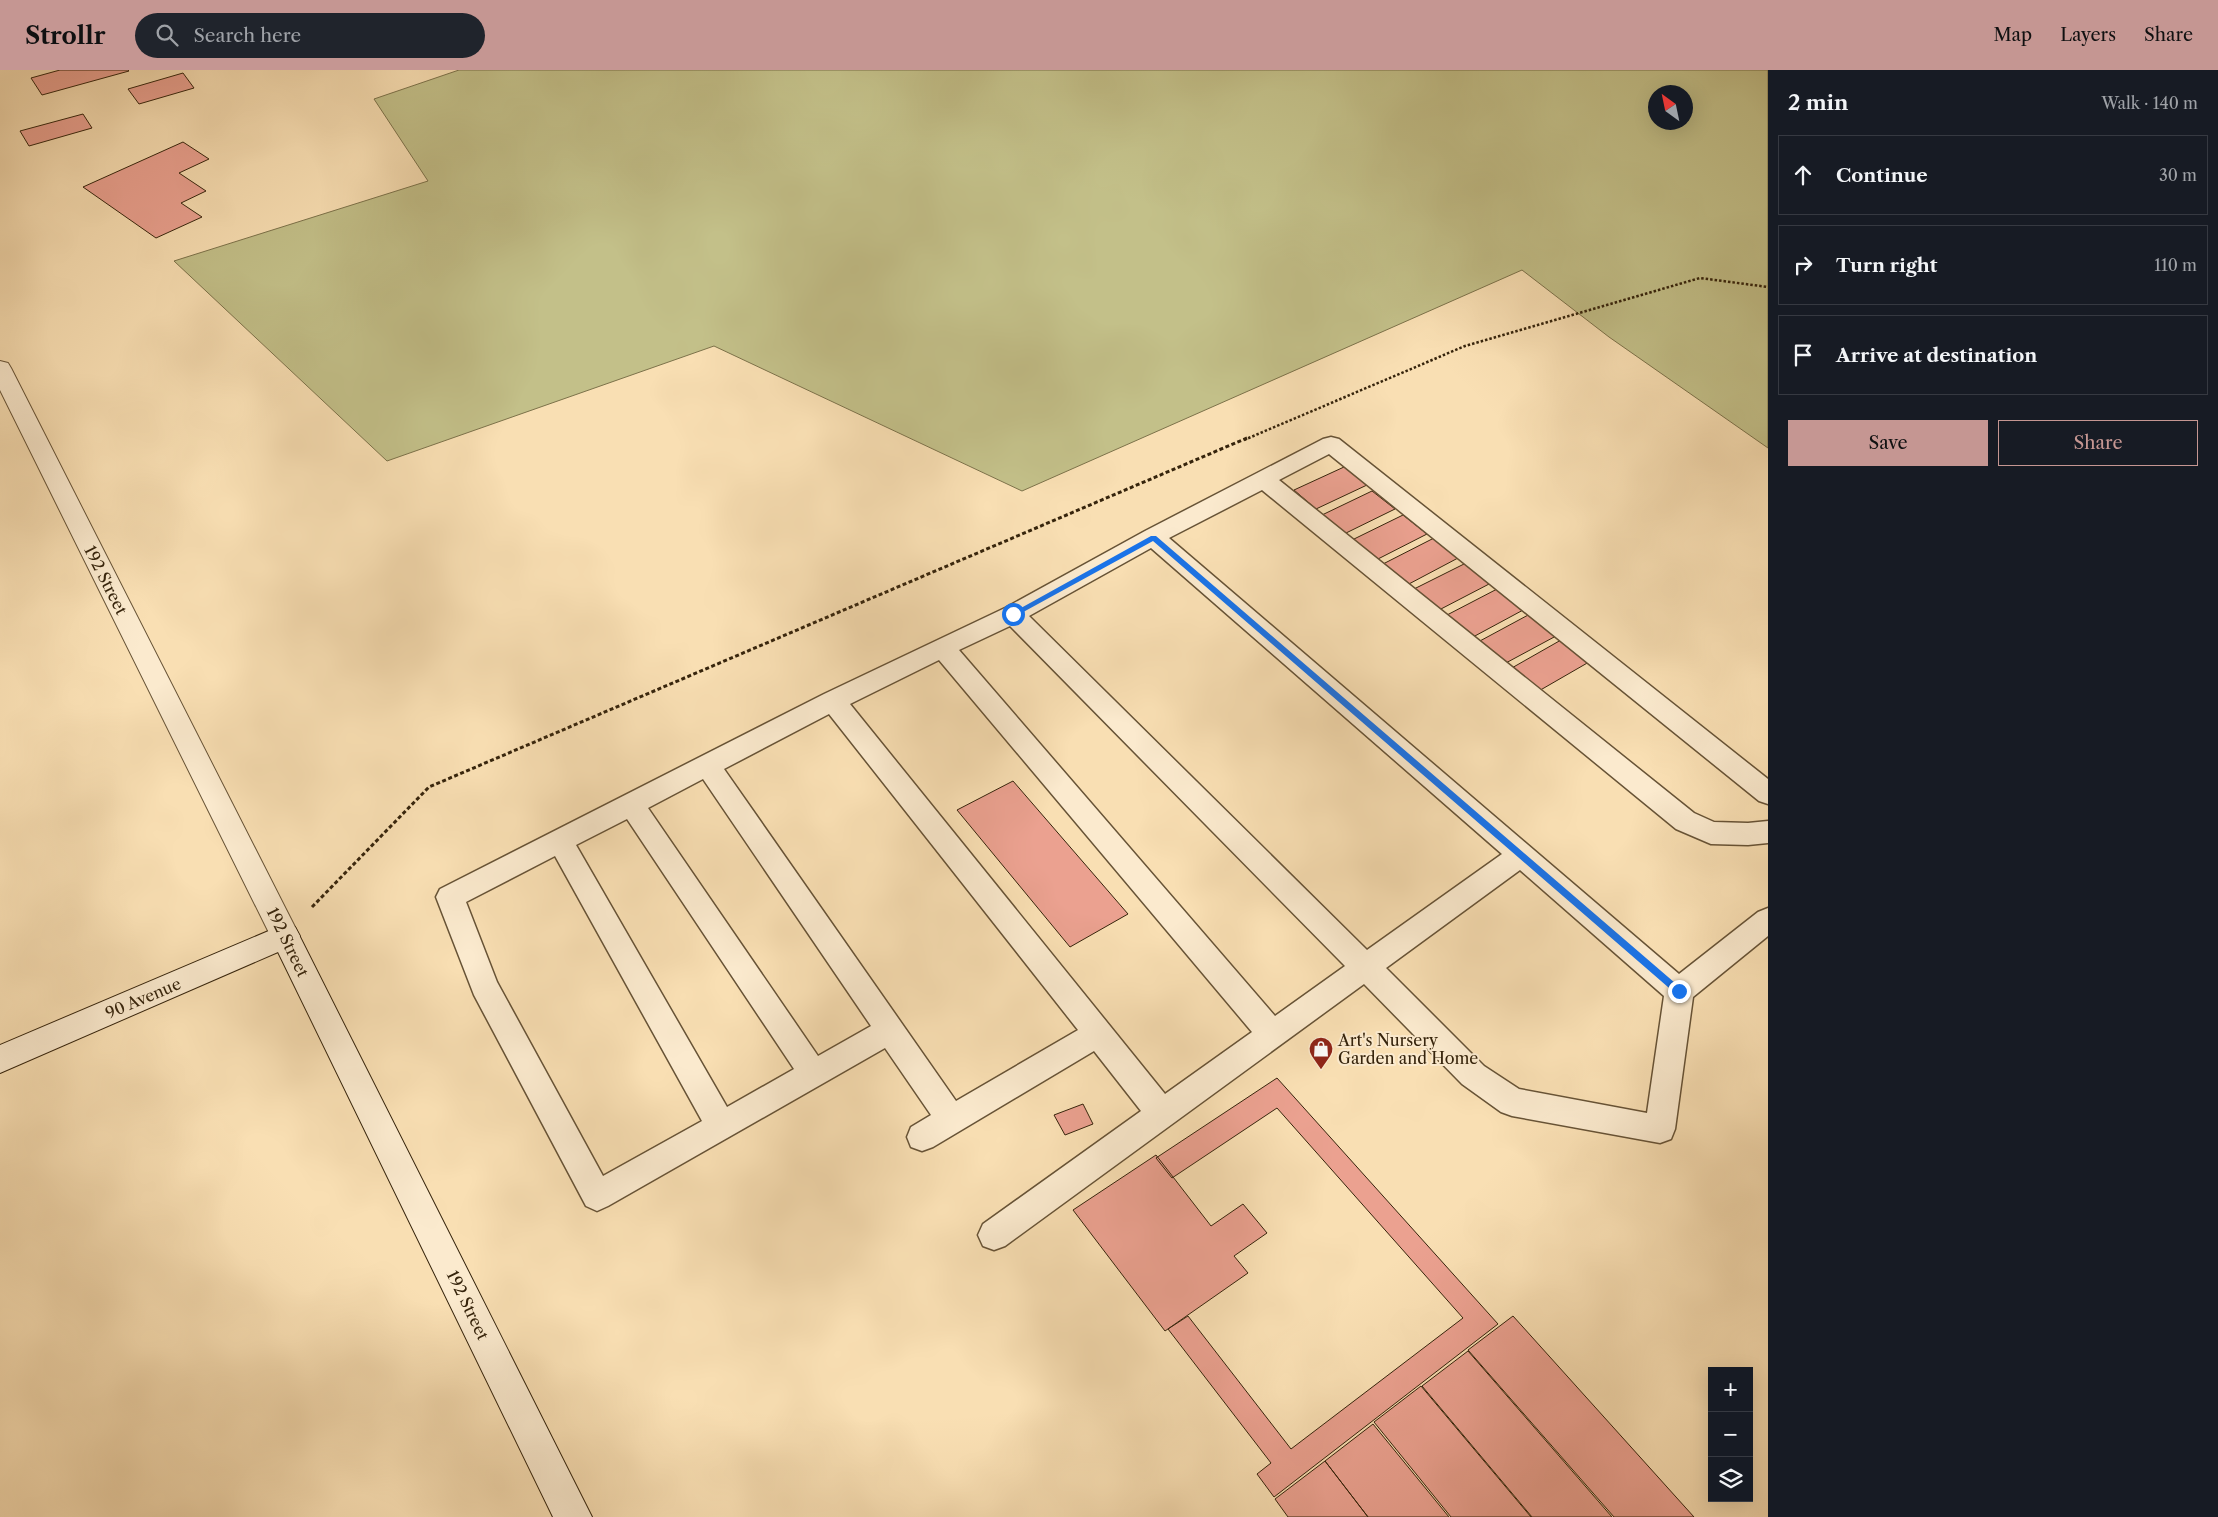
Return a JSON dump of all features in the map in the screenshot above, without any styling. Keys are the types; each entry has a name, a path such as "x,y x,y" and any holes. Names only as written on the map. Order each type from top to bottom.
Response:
{"street":[{"name":"192 Street","path":"0,368 285,936 573,1517"},
{"name":"90 Avenue","path":"0,1059 285,936"}],"lane":[{"path":"890,1031 596,1196 484,986 450,897 833,701 1013,614 1153,537 1331,444 1768,794"},
{"path":"1264,480 1685,821 1711,833 1748,834 1768,832"},
{"path":"1153,537 1679,991"},
{"path":"1013,614 1473,1075 1512,1102 1660,1129 1679,991 1768,920"},
{"path":"943,648 1273,1035"},
{"path":"833,701 1162,1114"},
{"path":"707,765 951,1119"},
{"path":"631,804 814,1074"},
{"path":"560,840 721,1126"},
{"path":"994,1235 1521,855"},
{"path":"922,1137 1098,1034"}],"path":[{"path":"285,936 429,787 1465,346 1700,278 1768,287"}],"shaded area":[{"path":"459,70 1768,70 1768,448 1609,337 1522,270 1022,491 714,346 387,461 174,261 428,181 374,99"}],"building":[{"path":"60,70 129,71 42,95 31,78"},
{"path":"183,73 194,88 139,104 128,89"},
{"path":"83,114 92,128 29,146 20,131"},
{"path":"183,142 209,159 179,173 206,191 181,203 202,217 156,238 83,187"},
{"path":"1344,467 1367,485 1316,509 1294,490"},
{"path":"1372,491 1395,509 1344,534 1322,515"},
{"path":"1403,515 1427,534 1376,560 1352,540"},
{"path":"1434,538 1458,558 1407,585 1383,564"},
{"path":"1466,563 1491,583 1439,610 1414,589"},
{"path":"1499,588 1525,609 1473,637 1447,615"},
{"path":"1530,614 1556,636 1504,664 1478,642"},
{"path":"1561,640 1589,662 1537,692 1510,669"},
{"path":"1013,781 1128,914 1070,947 957,810"},
{"path":"1277,1078 1498,1324 1274,1497 1257,1474 1271,1463 1168,1329 1188,1316 1291,1449 1463,1318 1277,1108 1172,1178 1156,1158"},
{"path":"1083,1104 1093,1124 1065,1135 1054,1115"},
{"path":"1156,1155 1211,1226 1243,1204 1267,1233 1234,1256 1248,1273 1165,1331 1073,1210"},
{"path":"1513,1316 1694,1517 1614,1517 1468,1350"},
{"path":"1468,1351 1612,1517 1532,1517 1422,1386"},
{"path":"1421,1386 1531,1517 1451,1517 1374,1422"},
{"path":"1373,1424 1449,1517 1368,1517 1325,1461"},
{"path":"1325,1461 1368,1517 1288,1517 1275,1499"}],"place":[{"name":"Art's Nursery Garden and Home","path":"1321,1070"}],"route":[{"path":"1013,614 1153,537 1679,991"}]}
